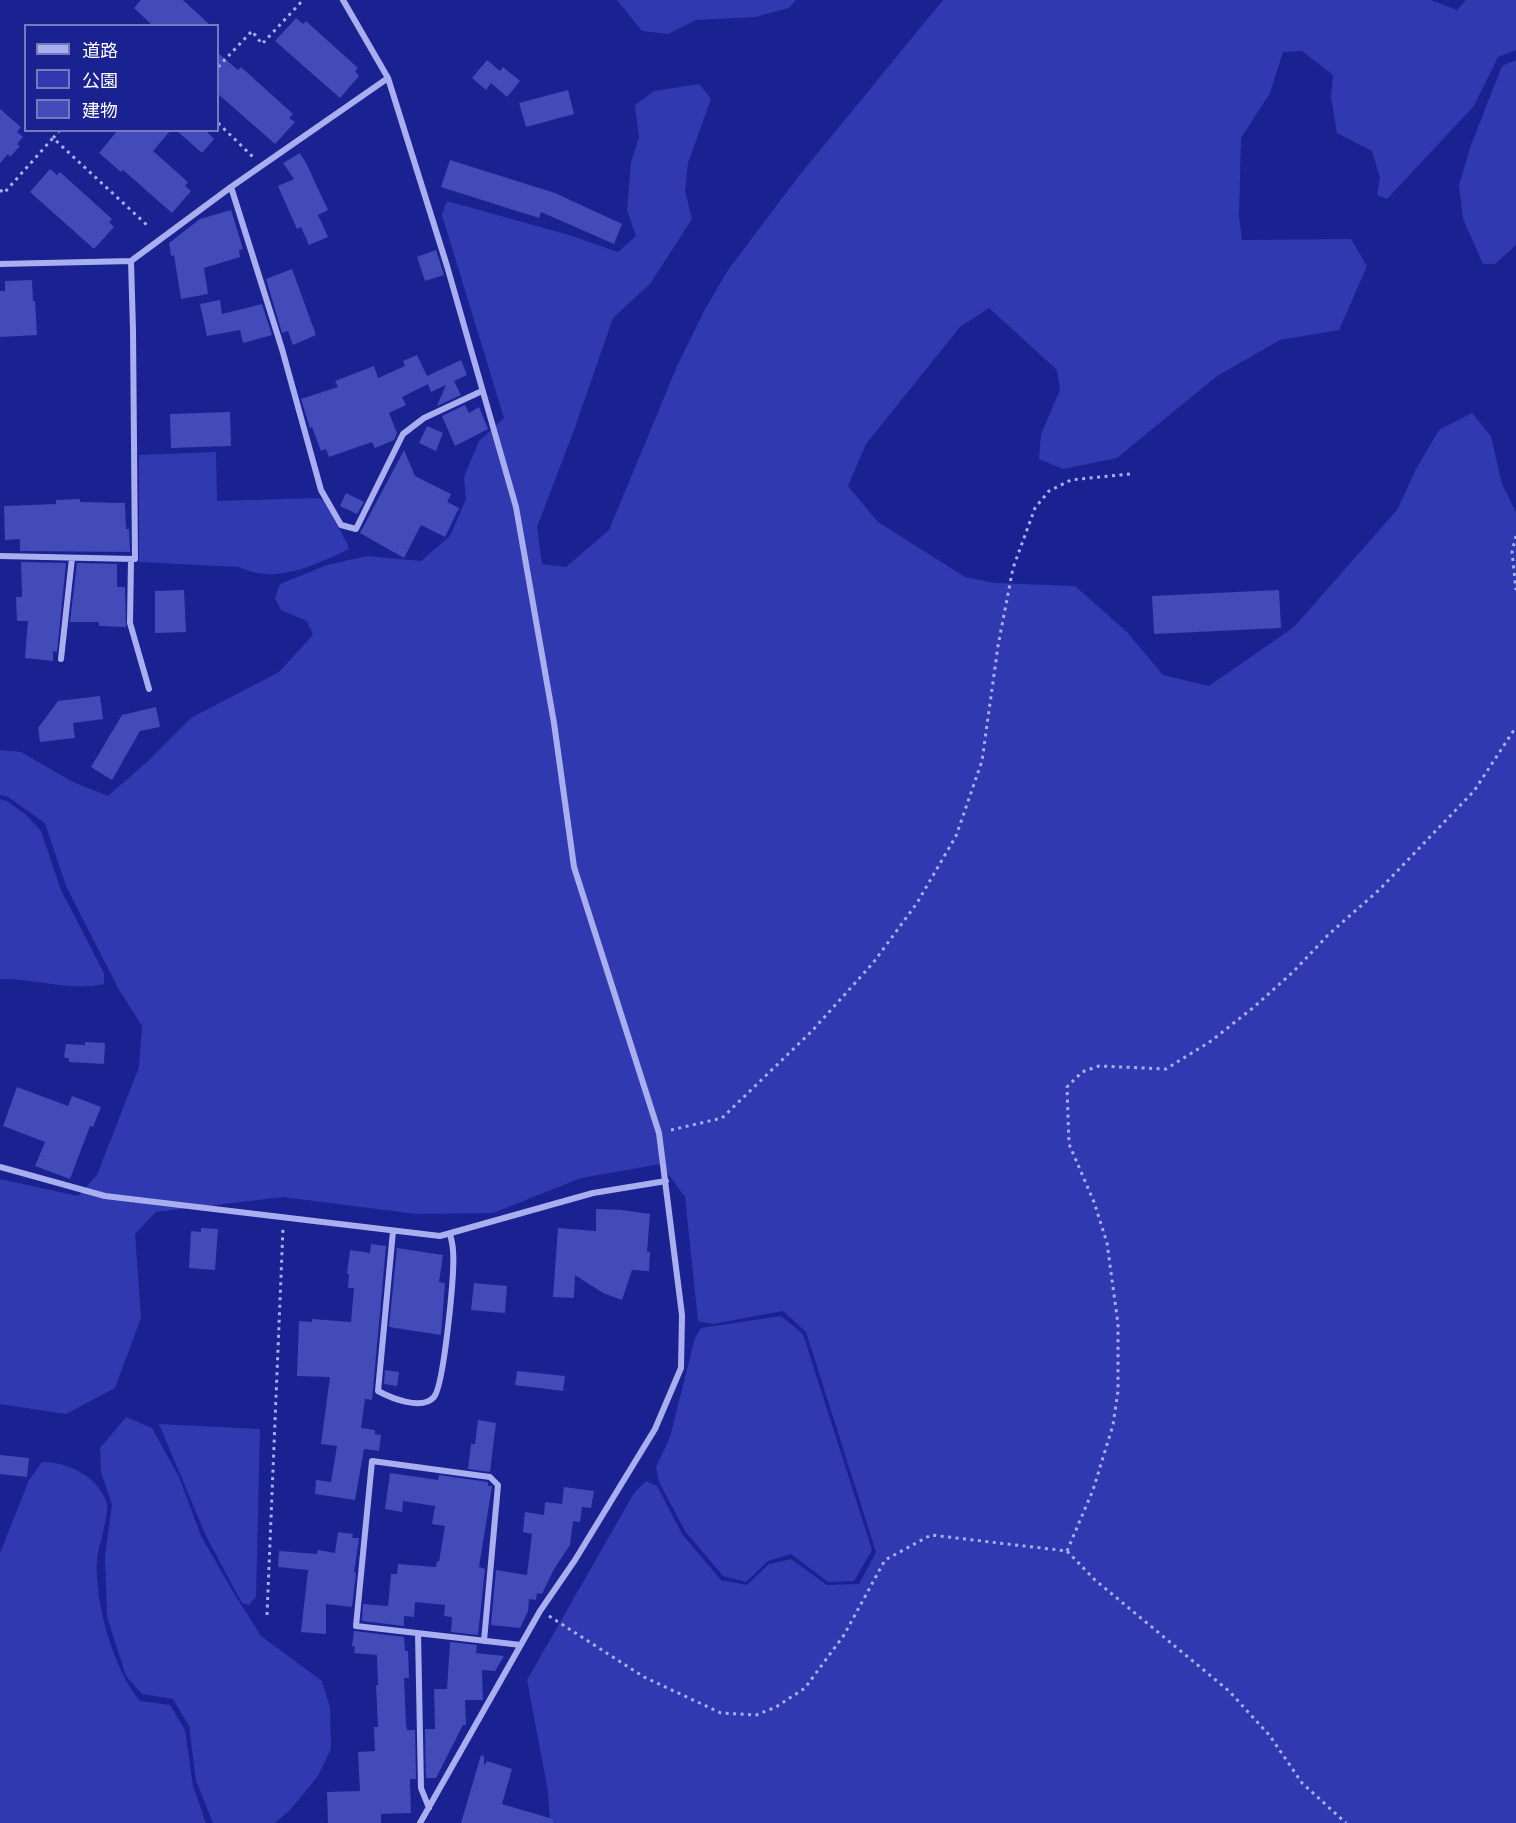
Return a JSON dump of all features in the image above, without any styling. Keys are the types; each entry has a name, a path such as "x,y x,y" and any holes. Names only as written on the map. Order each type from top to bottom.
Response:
{"street":[{"path":"343,0 388,78 447,266 516,507 554,723 574,867 659,1133 682,1315 681,1368 656,1429 575,1560 540,1611 420,1823"},
{"path":"0,264 131,261 231,187 388,78"},
{"path":"231,187 282,349 321,490 341,525 356,529 403,434 424,418 483,391"},
{"path":"0,556 135,559 131,261"},
{"path":"62,659 72,558"},
{"path":"131,559 130,623 149,689"},
{"path":"0,1167 105,1196 440,1236 593,1193 666,1181"},
{"path":"393,1231 378,1391 393,1399 412,1403 427,1401 434,1397 441,1382 452,1292 453,1251 450,1233"},
{"path":"484,1641 498,1485 490,1477 372,1461 356,1626 484,1641 521,1645"},
{"path":"418,1633 421,1788 429,1808"}],"path":[{"path":"219,66 252,31 262,44 303,0"},
{"path":"219,124 263,166"},
{"path":"0,190 4,193 58,132"},
{"path":"53,138 148,226"},
{"path":"659,1133 722,1118 812,1031 873,963 917,903 956,836 982,761 998,646 1013,568 1035,508 1049,491 1071,480 1130,474"},
{"path":"1516,536 1512,552 1516,590"},
{"path":"1067,1551 1094,1490 1113,1425 1118,1380 1118,1324 1107,1243 1094,1202 1069,1144 1067,1087 1082,1072 1099,1066 1166,1069 1211,1041 1254,1008 1329,934 1378,890 1474,791 1516,727"},
{"path":"267,1615 284,1217"},
{"path":"540,1611 644,1677 721,1713 756,1714 776,1707 805,1688 844,1635 885,1560 931,1535 1067,1551 1095,1580 1229,1691 1270,1736 1302,1783 1346,1823"}],"green space":[{"path":"617,0 796,0 789,8 755,17 696,20 668,34 642,31"},
{"path":"943,0 1431,0 1457,10 1466,0 1516,0 1516,50 1498,57 1473,107 1387,199 1377,195 1380,178 1372,151 1337,133 1331,97 1333,75 1302,51 1283,52 1270,93 1241,138 1239,216 1242,240 1351,239 1367,266 1339,330 1280,340 1217,376 1117,458 1063,469 1039,459 1041,434 1060,390 1057,370 989,308 960,327 866,444 848,486 878,522 965,577 995,583 1075,586 1127,632 1163,675 1209,686 1294,627 1397,510 1416,469 1439,430 1472,413 1491,436 1502,484 1516,512 1516,1823 550,1823 548,1791 527,1680 634,1493 646,1481 657,1486 682,1534 721,1580 747,1585 769,1564 791,1559 827,1585 859,1584 876,1552 806,1332 783,1311 713,1324 698,1321 685,1197 661,1164 581,1178 493,1213 416,1214 283,1197 156,1212 135,1234 141,1318 115,1388 66,1414 0,1404 0,1179 78,1196 97,1175 139,1067 142,1026 118,988 66,886 45,823 8,797 0,795 0,750 21,752 73,782 108,796 148,761 191,718 279,672 313,635 307,621 281,610 275,598 280,584 327,565 367,556 421,561 450,536 466,499 464,477 479,441 504,418 442,215 447,201 569,235 618,252 636,236 627,210 631,163 639,137 635,105 654,91 699,84 711,99 688,163 685,191 692,219 650,284 613,318 537,527 542,564 566,567 609,530 678,364 704,311 728,270 798,177"},
{"path":"1516,60 1516,245 1495,264 1483,264 1463,219 1459,185 1471,145 1502,66"},
{"path":"216,452 217,501 319,498 324,501 348,545 348,550 295,571 267,574 239,567 139,562 139,455"},
{"path":"0,799 7,801 25,814 41,831 61,890 104,973 104,984 65,986 0,979"},
{"path":"781,1316 803,1334 872,1550 854,1581 828,1582 791,1554 768,1561 746,1582 723,1576 685,1531 659,1482 656,1467 670,1437 695,1338 701,1328"},
{"path":"126,1417 152,1428 179,1477 201,1536 261,1636 322,1681 330,1708 331,1749 318,1776 290,1810 275,1823 213,1823 196,1781 189,1726 173,1699 142,1694 126,1676 107,1617 105,1555 112,1505 101,1472 100,1448"},
{"path":"159,1424 260,1429 256,1597 249,1605 242,1603 206,1536"},
{"path":"42,1462 62,1465 82,1473 103,1494 107,1509 97,1558 97,1575 107,1634 121,1671 140,1701 170,1705 185,1730 193,1786 206,1823 0,1823 0,1553 29,1480"}],"building":[{"path":"141,0 183,0 209,24 151,24 134,8"},
{"path":"296,18 303,24 306,21 358,68 355,71 359,76 340,98 275,41"},
{"path":"219,54 238,70 241,67 293,114 289,118 295,122 275,144 219,95"},
{"path":"487,60 500,71 503,67 520,81 507,97 491,83 486,90 472,78"},
{"path":"568,90 574,114 526,127 519,103"},
{"path":"0,109 21,127 17,132 23,137 17,144 20,146 10,157 8,154 0,163"},
{"path":"116,132 169,132 153,151 188,182 185,186 191,191 172,213 123,170 121,172 99,153"},
{"path":"178,132 207,132 214,139 202,153"},
{"path":"300,153 328,210 318,215 328,237 309,245 301,227 297,229 278,186 294,179 283,163"},
{"path":"450,160 555,193 622,224 614,244 541,212 539,218 441,187"},
{"path":"50,169 57,175 60,172 112,219 109,222 114,227 94,249 30,192"},
{"path":"231,210 243,249 239,250 240,257 204,268 208,294 181,299 174,255 171,256 169,243 200,219"},
{"path":"436,250 444,275 425,281 417,257"},
{"path":"292,269 316,335 293,345 288,331 282,333 266,279"},
{"path":"32,280 37,335 0,337 0,291 5,291 5,281"},
{"path":"220,300 222,314 262,304 272,335 243,343 240,330 207,336 200,304"},
{"path":"417,355 427,376 461,360 467,375 454,381 461,395 437,406 446,385 431,392 428,384 402,397 406,405 389,413 397,433 394,440 375,448 372,442 329,457 326,449 321,451 312,427 310,428 301,399 338,387 335,381 374,366 378,378 405,366 403,361"},
{"path":"465,405 469,413 479,407 488,429 455,446 442,416"},
{"path":"230,412 231,446 171,448 170,414"},
{"path":"427,426 443,433 436,451 419,443"},
{"path":"404,450 415,476 451,494 447,502 459,508 445,537 421,525 404,558 360,533"},
{"path":"346,493 364,502 357,514 340,506"},
{"path":"80,499 80,502 125,503 130,552 20,551 20,539 5,540 4,506 56,504 56,500"},
{"path":"21,562 66,563 57,652 53,651 53,661 25,658 28,621 17,621 16,597 22,597"},
{"path":"77,563 117,564 117,587 125,587 126,627 99,626 99,622 70,622"},
{"path":"184,590 186,632 155,633 155,591"},
{"path":"1279,590 1281,628 1154,634 1152,596"},
{"path":"100,696 103,719 73,723 75,738 40,742 38,728 58,701"},
{"path":"156,707 160,727 140,731 112,780 91,767 122,715"},
{"path":"85,1042 105,1043 104,1064 69,1062 69,1059 64,1057 66,1044 85,1045"},
{"path":"17,1087 68,1106 72,1096 101,1107 93,1127 90,1126 70,1179 35,1166 45,1142 3,1126"},
{"path":"596,1209 650,1214 647,1252 650,1252 649,1271 632,1270 622,1300 603,1293 575,1275 574,1298 553,1297 558,1228 596,1231"},
{"path":"201,1228 218,1229 215,1270 189,1268 191,1231 201,1232"},
{"path":"371,1244 386,1246 372,1400 365,1399 361,1428 375,1430 375,1434 381,1435 379,1451 364,1449 355,1500 315,1494 316,1480 331,1482 337,1446 321,1444 330,1377 297,1376 299,1321 312,1322 312,1319 351,1322 354,1288 348,1288 350,1250 370,1253"},
{"path":"397,1248 443,1255 439,1282 445,1283 441,1335 389,1327"},
{"path":"474,1283 507,1286 505,1313 471,1310"},
{"path":"385,1370 399,1372 397,1386 384,1384"},
{"path":"517,1371 565,1376 563,1391 515,1385"},
{"path":"478,1420 496,1423 490,1472 468,1469 471,1444 475,1444"},
{"path":"0,1455 29,1458 27,1477 0,1474"},
{"path":"390,1473 438,1480 439,1475 488,1482 488,1486 492,1486 479,1567 485,1569 478,1635 451,1632 452,1617 444,1616 445,1605 415,1602 414,1617 404,1616 404,1626 362,1621 363,1604 388,1606 391,1574 397,1574 398,1564 436,1567 437,1561 439,1562 445,1526 432,1524 435,1506 403,1501 402,1512 385,1509"},
{"path":"564,1487 594,1491 591,1508 582,1507 580,1522 573,1521 570,1545 554,1569 542,1594 537,1593 536,1600 529,1599 528,1611 520,1628 491,1625 496,1570 527,1575 532,1534 523,1532 525,1512 544,1515 545,1502 562,1504"},
{"path":"338,1532 353,1534 352,1538 359,1538 352,1607 326,1604 326,1634 301,1632 308,1570 278,1567 279,1551 317,1554 318,1550 335,1553"},
{"path":"354,1631 404,1637 405,1651 408,1651 409,1678 404,1678 406,1725 407,1730 415,1730 416,1779 410,1779 411,1813 381,1814 381,1823 328,1823 327,1792 360,1791 358,1752 375,1751 374,1727 378,1727 377,1655 354,1653 355,1647 352,1646"},
{"path":"450,1642 477,1645 476,1653 504,1656 495,1671 482,1670 483,1700 465,1700 466,1725 463,1725 436,1778 426,1778 425,1729 435,1729 434,1689 447,1689"},
{"path":"481,1755 484,1756 484,1766 487,1761 512,1769 502,1804 553,1819 553,1823 461,1823"}]}
